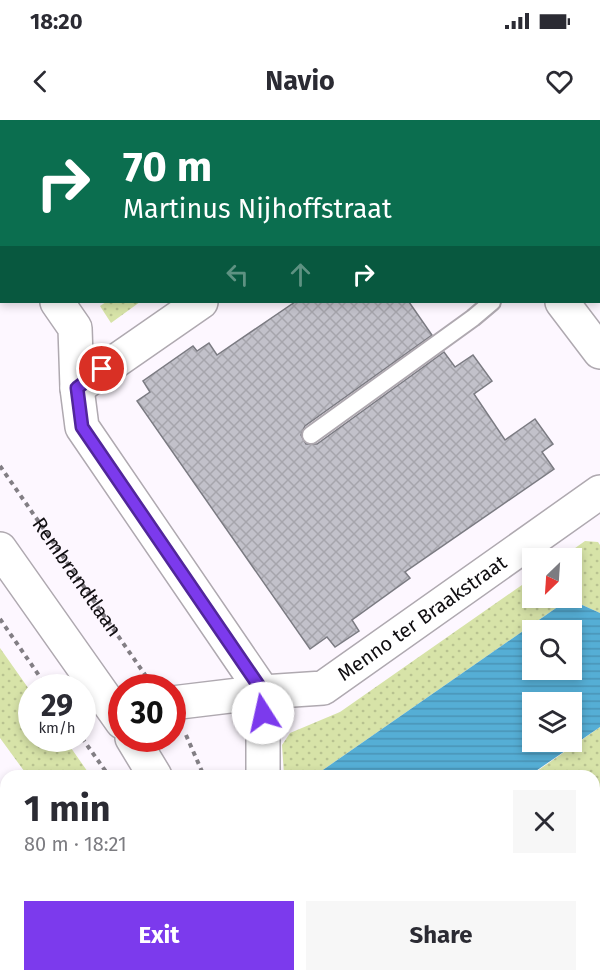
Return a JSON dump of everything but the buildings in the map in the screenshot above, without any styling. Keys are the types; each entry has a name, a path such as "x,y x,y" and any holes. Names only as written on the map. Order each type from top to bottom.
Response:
{"street":[{"path":"58,303 75,328 77,388 82,427 263,692 263,770"},
{"path":"77,388 200,303"},
{"path":"563,303 600,352"},
{"name":"Menno ter Braakstraat","path":"186,702 263,692 323,688 600,492"},
{"path":"0,549 108,702"},
{"path":"140,752 151,770"}],"lane":[{"path":"311,435 491,303"}],"path":[{"name":"Rembrandtlaan","path":"0,466 146,674"},
{"path":"0,619 38,674"},
{"name":"Rembrandtlaan","path":"186,735 202,770"},
{"path":"92,752 105,770"}],"green space":[{"path":"104,303 139,303 111,323 100,306"},
{"path":"585,541 598,542 600,545 600,613 582,605 582,548 575,548"},
{"path":"522,585 522,608 556,608 539,620 522,620 522,632 323,770 284,770 282,745 290,733 340,712"},
{"path":"0,648 18,674 18,752 74,752 86,770 23,770 0,738"},
{"path":"600,727 600,770 539,770 564,752 582,752 582,740"}],"water":[{"path":"582,605 600,613 600,727 582,739 582,692 522,692 522,752 564,752 537,770 323,770 522,632 522,680 582,680 582,620 539,620 556,608 582,608"}],"route":[{"path":"102,369 77,388 82,427 263,692 263,713"}]}
